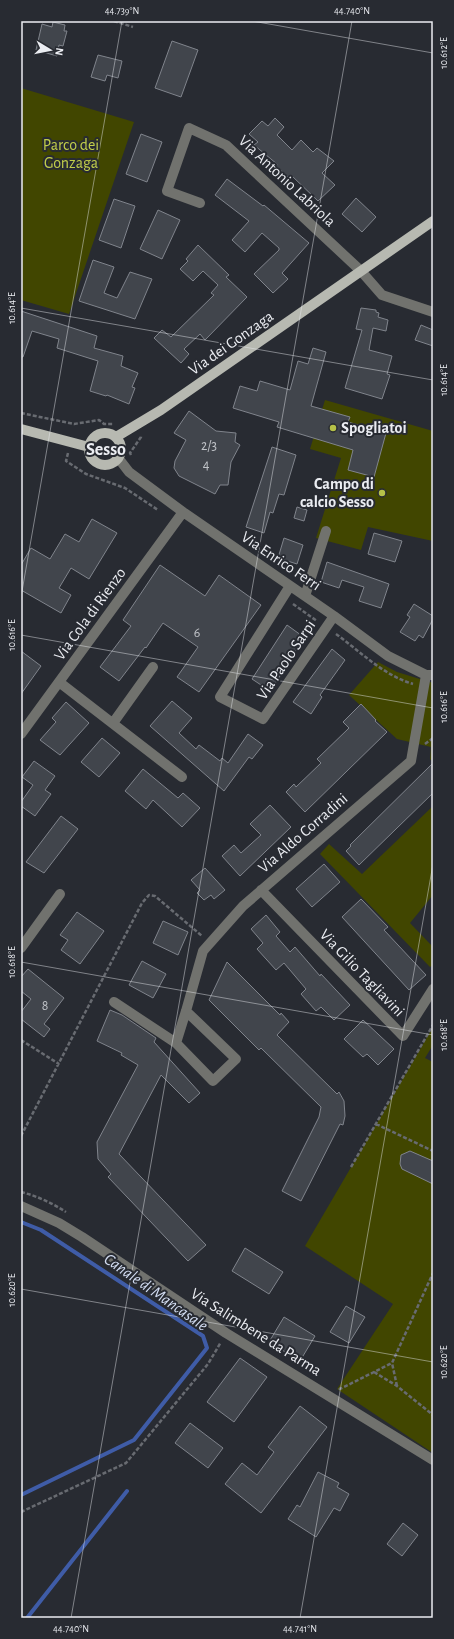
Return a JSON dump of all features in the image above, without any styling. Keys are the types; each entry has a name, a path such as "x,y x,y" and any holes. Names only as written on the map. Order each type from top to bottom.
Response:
{"main road":[{"name":"Via dei Gonzaga","path":"116,437 167,406 433,221"},
{"path":"21,429 89,447"},
{"path":"103,433 110,433 116,437 122,447 121,454 118,459 108,466 96,463 92,459 89,447 91,440 96,435 103,433"}],"street":[{"name":"Via Antonio Labriola","path":"200,203 166,191 189,128 226,145 361,270"},
{"path":"361,270 382,295 433,312"},
{"name":"Via Enrico Ferri","path":"118,459 133,476 334,616 388,656 429,675"},
{"name":"Via Cola di Rienzo","path":"21,734 183,512"},
{"path":"305,596 326,531"},
{"name":"Via Paolo Sarpi","path":"290,586 220,697 263,720 334,616"},
{"path":"112,723 153,667"},
{"name":"Via Aldo Corradini","path":"176,1043 203,951 242,906 411,760 429,675"},
{"path":"59,682 182,777"},
{"name":"Via Gilio Tagliavini","path":"261,890 403,1036 433,989"},
{"path":"21,948 60,894"},
{"path":"114,1002 176,1043 213,1081 236,1059 186,1011"},
{"name":"Via Salimbene da Parma","path":"21,1206 59,1223 82,1237 226,1333 433,1460"}],"path":[{"path":"114,21 133,27"},
{"path":"21,413 74,424 99,420 104,424 114,424 119,422"},
{"path":"74,424 66,462 86,474 125,488 133,476"},
{"path":"133,458 130,453 142,437 135,426"},
{"path":"351,1167 433,1025"},
{"path":"21,1040 59,1064"},
{"path":"376,1124 433,1151"},
{"path":"397,1386 392,1363 433,1273"},
{"path":"21,1512 126,1463 208,1364 226,1333"},
{"path":"392,1363 373,1372 397,1386 433,1415"}],"green space":[{"name":"Parco dei Gonzaga","path":"21,88 134,122 69,314 21,300"},
{"name":"Campo di calcio Sesso","path":"325,400 433,431 433,541 368,527 361,550 316,538 341,458 310,449"},
{"path":"378,662 397,672 433,683 433,762 430,759 431,747 397,739 349,695"},
{"path":"433,806 433,895 410,923 433,947 433,965 430,967 320,854 329,844 362,874"},
{"path":"433,1027 433,1045 425,1058 433,1062 433,1453 337,1389 393,1304 305,1246"}],"building":[{"path":"53,22 65,25 64,31 67,31 63,46 59,45 57,56 36,50 42,24 52,27"},
{"path":"172,41 198,50 181,97 155,88"},
{"path":"98,55 122,61 118,78 107,75 105,81 91,77"},
{"path":"275,118 284,127 277,135 292,150 301,140 313,152 317,148 334,161 322,173 335,185 318,201 292,176 289,178 276,166 277,164 254,145 258,142 249,134 262,121 268,126"},
{"path":"141,134 162,142 147,182 126,174"},
{"path":"227,179 263,206 264,205 309,243 282,273 288,279 273,293 254,274 279,250 279,248 262,233 245,252 232,240 249,221 215,195"},
{"path":"356,198 376,217 362,232 342,214"},
{"path":"114,199 135,206 121,248 99,240"},
{"path":"158,210 180,220 162,259 140,249"},
{"path":"198,245 229,275 226,277 247,297 205,340 200,334 184,349 189,354 181,363 154,338 162,330 171,337 214,295 211,293 218,285 203,271 193,281 180,269 188,261 186,259"},
{"path":"93,260 114,267 104,293 117,298 130,272 152,279 135,319 79,301"},
{"path":"361,308 376,310 376,312 379,313 378,317 388,320 386,331 373,328 369,350 392,356 387,374 390,375 382,399 345,388 362,330 356,329"},
{"path":"21,311 97,336 94,348 123,356 121,366 138,373 132,387 135,388 129,404 107,395 106,396 90,391 98,361 57,348 59,339 32,331 23,357 21,357"},
{"path":"421,325 433,330 433,346 415,340"},
{"path":"313,348 326,352 311,406 350,417 348,422 386,433 374,477 348,470 353,450 277,427 279,422 233,408 240,386 257,391 260,381 290,390 298,361 308,364"},
{"path":"189,411 216,431 236,433 235,442 240,445 231,462 228,485 220,485 215,494 179,476 174,468 175,461 186,440 174,433"},
{"path":"272,447 296,455 284,495 279,494 273,513 270,512 264,533 246,527"},
{"path":"297,507 307,510 304,521 294,518"},
{"path":"92,519 117,533 89,579 71,568 59,588 71,595 61,613 21,590 21,565 31,548 50,559 65,534 79,542"},
{"path":"374,533 402,541 395,562 368,554"},
{"path":"284,538 303,545 297,564 278,558"},
{"path":"327,562 389,584 381,608 359,601 364,587 342,580 339,588 321,582"},
{"path":"160,565 205,596 219,575 261,605 199,692 177,677 198,647 163,623 146,648 145,647 119,681 100,667 131,626 123,620"},
{"path":"414,604 433,616 433,619 423,638 419,635 415,641 400,632 410,617 407,615"},
{"path":"287,625 305,638 293,655 289,653 275,673 280,676 270,691 252,679"},
{"path":"332,649 345,660 320,695 322,697 311,714 293,702"},
{"path":"21,651 41,666 21,694"},
{"path":"172,701 192,718 179,733 196,749 199,745 220,761 222,758 228,763 248,734 263,745 252,759 249,757 224,791 150,726"},
{"path":"66,702 89,723 60,755 40,740 56,722 52,718"},
{"path":"361,704 376,720 375,721 387,732 305,812 286,792 294,784 296,787 321,763 317,759 349,728 343,722"},
{"path":"102,738 120,753 99,777 81,762"},
{"path":"34,761 55,776 45,790 51,794 35,816 21,806 21,802 33,785 22,777"},
{"path":"433,763 433,793 359,865 346,851 351,846 350,845"},
{"path":"143,769 178,798 183,793 200,808 182,827 153,800 146,809 125,791"},
{"path":"270,805 291,827 240,876 222,856 234,845 241,853 261,835 250,824"},
{"path":"61,816 78,829 44,873 26,862"},
{"path":"324,864 340,882 312,907 296,889"},
{"path":"205,868 225,890 214,899 211,895 204,900 197,893 200,890 191,880"},
{"path":"361,899 388,927 384,930 426,975 409,990 342,917"},
{"path":"77,912 104,931 80,964 61,950 68,940 60,935"},
{"path":"266,915 280,932 276,936 290,952 295,947 320,976 321,974 350,1005 334,1020 321,1007 316,1011 301,994 306,989 284,963 276,970 257,949 263,943 251,929"},
{"path":"163,921 188,932 178,955 153,943"},
{"path":"142,961 166,974 153,998 129,985"},
{"path":"227,962 280,1015 281,1013 289,1022 277,1035 337,1094 339,1092 344,1101 345,1116 343,1125 340,1124 301,1201 282,1191 319,1117 321,1107 261,1048 259,1050 209,1000"},
{"path":"28,969 64,998 44,1024 50,1029 44,1037 21,1019 21,1012 31,999 21,991 21,977"},
{"path":"110,1010 122,1015 156,1038 154,1042 200,1093 189,1103 161,1075 119,1154 206,1245 188,1261 108,1177 111,1174 98,1159 97,1142 138,1065 121,1055 122,1053 97,1041"},
{"path":"363,1020 394,1049 378,1065 367,1054 363,1057 344,1039"},
{"path":"410,1151 433,1161 433,1184 402,1169 400,1164 401,1155"},
{"path":"245,1248 283,1272 269,1294 232,1271"},
{"path":"346,1306 365,1317 349,1343 330,1332"},
{"path":"284,1317 315,1336 300,1361 269,1342"},
{"path":"240,1358 267,1377 234,1422 207,1402"},
{"path":"300,1406 327,1427 261,1513 225,1484 242,1463 257,1475 274,1452 268,1447"},
{"path":"190,1423 223,1448 208,1468 175,1443"},
{"path":"318,1472 339,1483 337,1487 349,1494 340,1511 334,1508 316,1537 288,1519 297,1505 300,1507"},
{"path":"403,1523 418,1535 402,1556 387,1544"}],"waterway":[{"name":"Canale di Mancasale","path":"21,1222 41,1230 203,1336 207,1348 134,1440 21,1495"},
{"path":"27,1618 127,1491"}],"place":[{"name":"Spogliatoi","path":"333,428"},
{"name":"Campo di calcio Sesso","path":"382,493"}],"district":[{"name":"Sesso","path":"106,450"}]}
